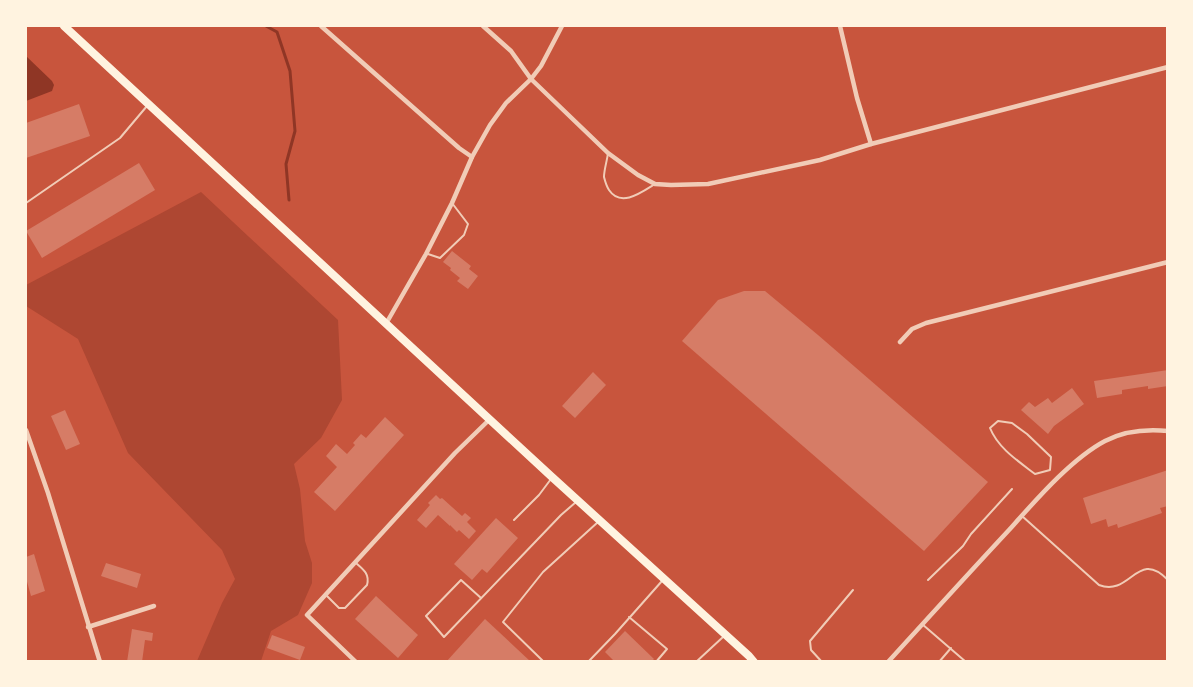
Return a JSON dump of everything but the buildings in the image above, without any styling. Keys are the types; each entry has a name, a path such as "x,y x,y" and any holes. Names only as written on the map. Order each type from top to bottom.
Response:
{"main road":[{"path":"64,26 387,322 725,635 749,660 759,662"}],"street":[{"path":"321,26 472,158"},
{"path":"483,26 511,51 531,79 608,153 638,175 655,184 695,186 820,160 871,144 1167,67"},
{"path":"387,322 426,254 490,125 506,103 541,66 562,26"},
{"path":"840,26 857,98 871,144"},
{"path":"900,342 912,329 926,323 1167,262"},
{"path":"356,662 307,615 455,453 490,419"},
{"path":"26,430 48,493 100,662"},
{"path":"888,662 1047,489 1084,454 1115,436 1146,430 1167,431"},
{"path":"88,627 154,606"}],"lane":[{"path":"26,203 120,138 148,103"},
{"path":"608,153 604,177 614,196 632,197 655,184"},
{"path":"426,254 440,258 464,235 468,224 452,203"},
{"path":"998,421 1012,423 1051,457 1050,470 1035,474 994,439 990,428 998,421"},
{"path":"514,520 539,495 552,477"},
{"path":"928,580 963,546 1012,489"},
{"path":"482,598 461,580 426,616 444,637 578,500"},
{"path":"1022,516 1100,585 1107,588 1115,587 1147,568 1155,568 1167,579"},
{"path":"544,662 503,622 543,572 600,520"},
{"path":"325,594 339,608 345,608 367,585 367,574 356,562"},
{"path":"594,662 590,660 664,579"},
{"path":"822,662 811,650 810,641 853,590"},
{"path":"629,617 666,649 656,662"},
{"path":"922,624 966,662"},
{"path":"696,662 725,635"},
{"path":"939,662 951,648"}],"shaded area":[{"path":"26,56 54,85 52,91 26,101"},
{"path":"201,192 338,320 342,400 321,438 294,464 300,489 305,541 312,563 312,583 298,615 271,631 261,661 197,661 235,579 222,550 128,453 78,339 26,306 26,285"}],"waterway":[{"path":"266,26 277,32 290,71 295,131 286,164 289,200"}]}
